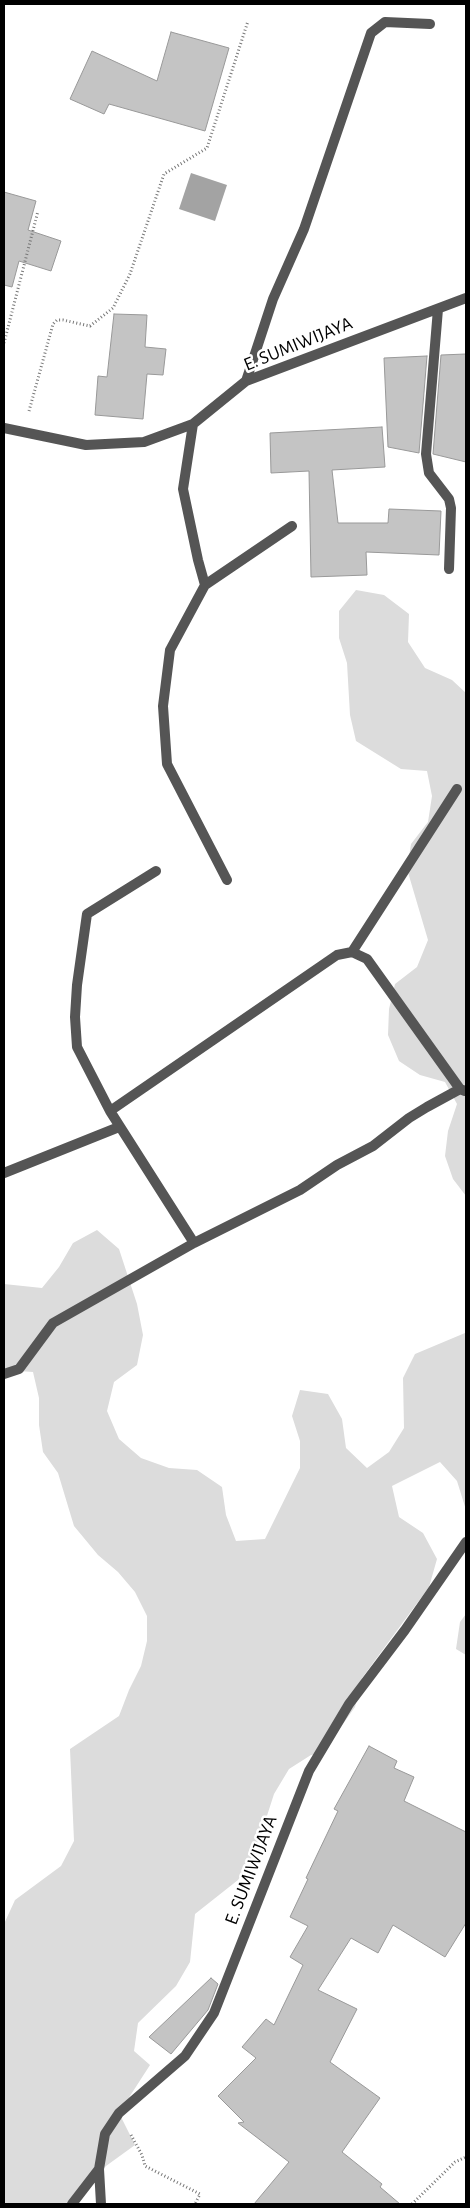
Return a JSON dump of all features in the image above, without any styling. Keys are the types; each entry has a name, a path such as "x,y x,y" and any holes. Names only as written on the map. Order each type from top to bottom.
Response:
{"street":[{"path":"246,381 269,308 304,229 372,33 385,22 430,24"},
{"name":"E. SUMIWIJAYA","path":"4,428 86,445 144,442 193,424 246,381 466,298"},
{"path":"438,308 426,454 429,472 449,499 451,508 449,569"},
{"path":"193,424 184,489 205,585"},
{"path":"227,880 167,764 163,706 170,650 205,585 292,526"},
{"path":"352,952 457,789"},
{"path":"156,871 87,914 77,985 77,1047 110,1111 194,1243"},
{"path":"4,1374 20,1369 53,1324 194,1243 300,1190 337,1165 373,1146 409,1118 463,1090 368,959 352,952 337,955 110,1111"},
{"path":"4,1173 120,1127"},
{"name":"E. SUMIWIJAYA","path":"72,2204 99,2169 105,2134 119,2113 185,2056 214,2013 309,1771 349,1704 405,1630 466,1542"},
{"path":"99,2169 101,2204"}],"path":[{"path":"22,433 53,324 57,320 63,320 90,326 113,308 130,274 164,174 207,148 248,21"},
{"path":"4,343 38,211"},
{"path":"119,2113 142,2155 145,2166 200,2194 195,2204"},
{"path":"412,2204 456,2162 466,2157"}],"shaded area":[{"path":"191,173 227,185 215,221 179,209"},
{"path":"356,590 384,595 409,614 408,642 425,668 452,680 466,693 466,1196 453,1179 445,1156 448,1131 457,1104 445,1082 420,1075 399,1061 388,1035 389,1009 395,984 417,967 428,940 407,869 411,844 428,822 432,796 427,771 401,769 356,741 350,715 347,663 339,638 339,611"},
{"path":"97,1230 119,1249 137,1304 143,1335 137,1365 114,1382 107,1411 119,1439 141,1458 169,1468 197,1470 222,1487 226,1515 236,1541 265,1539 300,1468 300,1441 292,1416 300,1390 328,1394 342,1419 346,1448 367,1468 389,1452 404,1428 403,1378 415,1354 465,1333 466,1324 466,1510 457,1481 440,1462 392,1486 399,1517 423,1533 437,1559 429,1587 362,1678 355,1707 338,1731 320,1754 311,1755 289,1769 274,1794 255,1853 238,1880 195,1914 190,1962 176,1986 138,2023 134,2051 150,2065 119,2113 135,2145 106,2166 85,2187 75,2204 4,2204 4,1924 15,1900 61,1866 74,1841 70,1749 119,1716 141,1666 147,1641 147,1616 135,1592 118,1572 98,1555 74,1526 58,1473 43,1452 39,1425 39,1398 33,1372 4,1370 4,1284 42,1288 59,1267 73,1243"},
{"path":"466,1614 466,1655 456,1649 460,1622"}],"building":[{"path":"171,32 229,48 205,131 109,104 104,114 70,99 92,51 157,81"},
{"path":"4,192 36,201 28,230 61,241 51,271 19,261 12,287 4,285"},
{"path":"114,314 147,315 145,347 166,349 163,375 147,374 143,419 95,415 98,376 107,377"},
{"path":"466,354 466,462 433,454 441,355"},
{"path":"427,356 419,453 388,447 384,358"},
{"path":"382,427 385,467 332,470 338,523 388,523 389,509 441,511 439,555 366,552 367,575 311,577 309,471 271,473 270,433"},
{"path":"369,1746 397,1761 394,1768 414,1777 404,1801 466,1832 466,1923 445,1957 393,1925 378,1953 351,1938 318,1990 357,2009 330,2062 380,2098 342,2152 382,2184 380,2187 400,2204 254,2204 289,2162 238,2123 244,2122 218,2096 256,2058 242,2047 266,2019 274,2025 303,1965 290,1957 308,1926 290,1917 308,1879 306,1878 338,1811 334,1809"},
{"path":"211,1978 218,1984 208,2010 171,2054 149,2037"}]}
